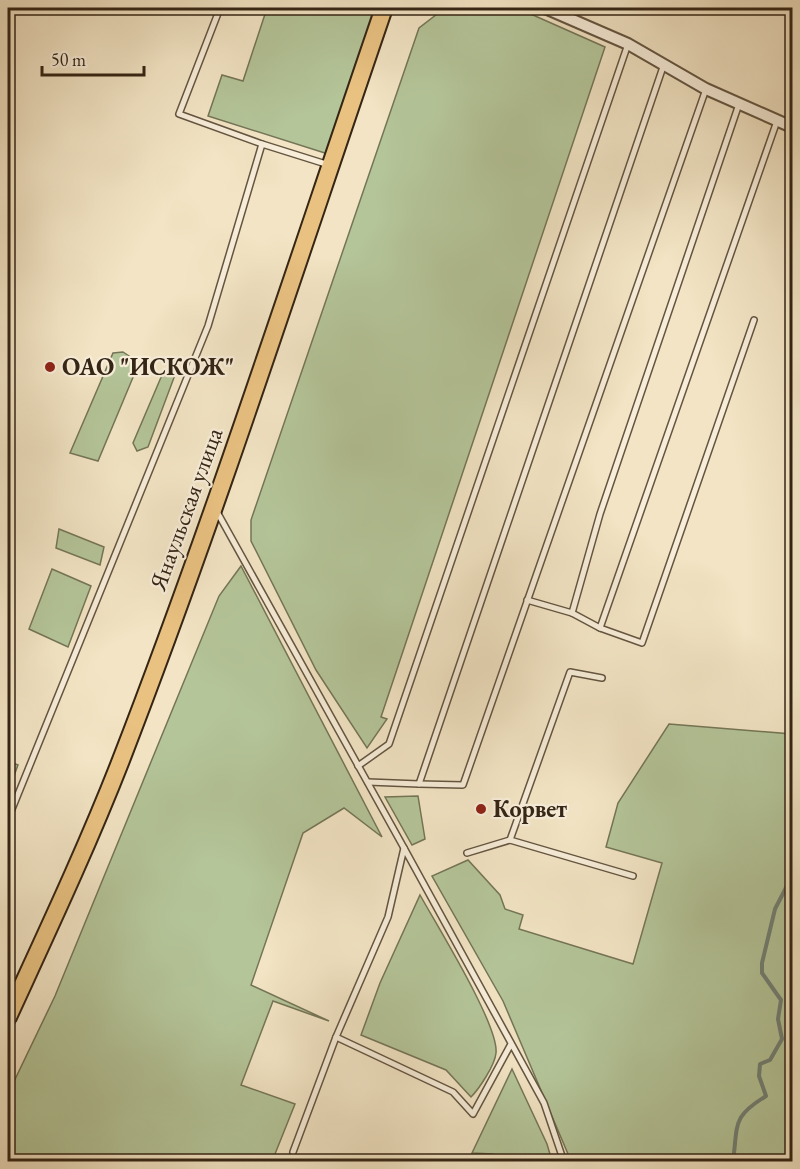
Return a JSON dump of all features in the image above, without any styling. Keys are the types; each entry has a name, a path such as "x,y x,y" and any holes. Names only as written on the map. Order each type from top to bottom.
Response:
{"main road":[{"name":"Янаульская улица","path":"8,1017 66,891 121,760 214,506 384,8"}],"street":[{"path":"545,8 628,44 706,89 792,127"}],"lane":[{"path":"220,8 179,114 262,144 330,165"},
{"path":"358,766 389,744 628,44"},
{"path":"419,784 664,64"},
{"path":"368,782 463,785 706,89"},
{"path":"572,613 600,514 739,104"},
{"path":"600,628 778,119"},
{"path":"8,819 208,326 262,144"},
{"path":"527,600 572,613 600,628 642,643 754,320"},
{"path":"214,506 544,1102 564,1161"},
{"path":"510,840 570,672 602,678"},
{"path":"467,853 510,840 633,876"},
{"path":"293,1152 336,1037 388,917 404,848"},
{"path":"336,1037 453,1092 473,1114 511,1044"}],"green space":[{"path":"267,8 375,8 328,154 208,116 222,75 243,81"},
{"path":"445,8 507,8 533,15 605,47 381,717 387,719 367,748 316,670 251,541 251,520 419,28"},
{"path":"123,352 132,358 134,375 98,461 70,453 113,353"},
{"path":"171,370 175,375 148,447 137,451 133,443 162,375"},
{"path":"59,529 104,547 100,565 56,548"},
{"path":"241,566 382,837 344,808 303,833 251,985 329,1021 273,1001 241,1085 295,1104 273,1159 275,1161 8,1161 8,1094 55,996 219,596"},
{"path":"52,569 91,586 68,647 29,629"},
{"path":"669,724 792,734 792,1161 571,1161 503,1001 432,876 468,860 500,895 505,909 523,915 519,929 633,964 662,863 606,847 618,803"},
{"path":"8,761 18,765 11,784 8,783"},
{"path":"418,796 425,839 412,845 385,797"},
{"path":"420,895 477,998 494,1039 496,1053 493,1064 471,1097 446,1070 361,1035 380,983"},
{"path":"512,1069 547,1144 552,1161 501,1161 493,1154 472,1153"}],"waterway":[{"path":"733,1162 739,1122 747,1110 766,1096 759,1076 760,1064 770,1060 782,1039 778,1019 781,1000 762,973 762,963 775,909 792,876 792,864"}],"place":[{"name":"ОАО \"ИСКОЖ\"","path":"50,367"},
{"name":"Корвет","path":"481,809"}]}
